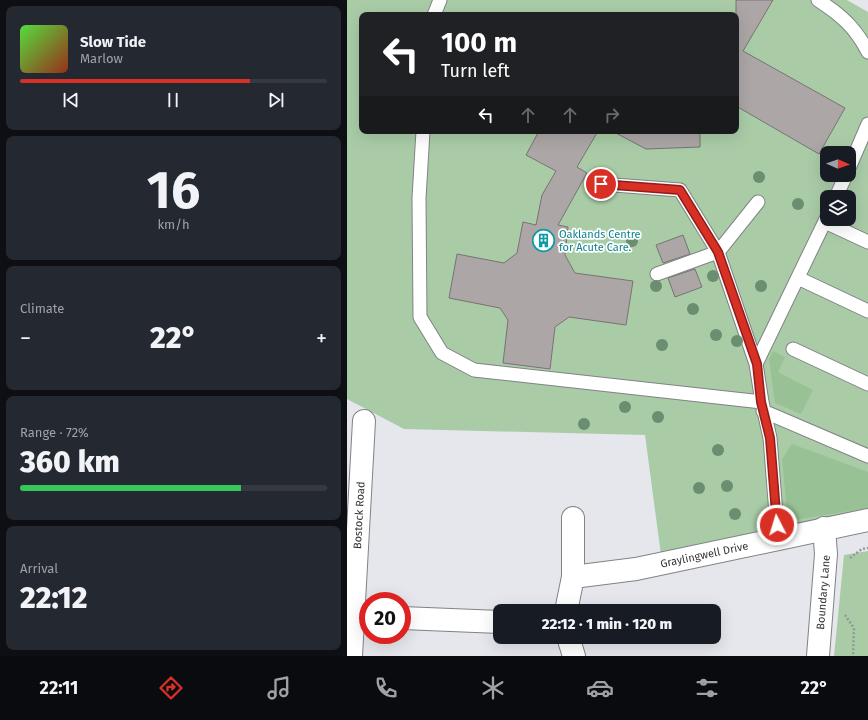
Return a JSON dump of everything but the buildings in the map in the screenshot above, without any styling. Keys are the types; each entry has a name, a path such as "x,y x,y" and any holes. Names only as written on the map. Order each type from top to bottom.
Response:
{"street":[{"name":"Bostock Road","path":"361,592 364,422"},
{"path":"567,604 573,576 573,518"},
{"name":"Graylingwell Drive","path":"573,576 636,569 824,528 868,520"},
{"name":"Boundary Lane","path":"818,656 826,554 824,528"},
{"path":"411,618 493,622"},
{"name":"Bostock Road","path":"350,647 359,622"},
{"path":"570,644 574,656"}],"lane":[{"path":"435,12 440,0"},
{"path":"818,0 841,14 859,35 868,52"},
{"path":"856,152 868,124"},
{"path":"423,134 419,198 420,317 442,353 474,370 762,407 868,456"},
{"path":"601,184 680,190 718,252 757,364 762,407 770,438 778,539"},
{"path":"657,274 718,252 758,202"},
{"path":"757,364 823,226"},
{"path":"837,226 868,242"},
{"path":"798,278 868,310"},
{"path":"793,349 868,384"}],"path":[{"path":"853,628 853,656"}],"green space":[{"path":"347,0 847,0 868,12 868,513 661,555 645,435 404,429 347,399"},
{"path":"773,351 785,357 778,372 813,390 801,414 775,403 769,359"},
{"path":"792,444 868,472 868,508 788,521 782,459"},
{"path":"868,551 868,656 834,656 844,555"}],"place":[{"name":"Oaklands Centre for Acute Care.","path":"543,240"}],"route":[{"path":"601,184 680,190 718,252 757,364 761,402 770,438 777,525"}]}
